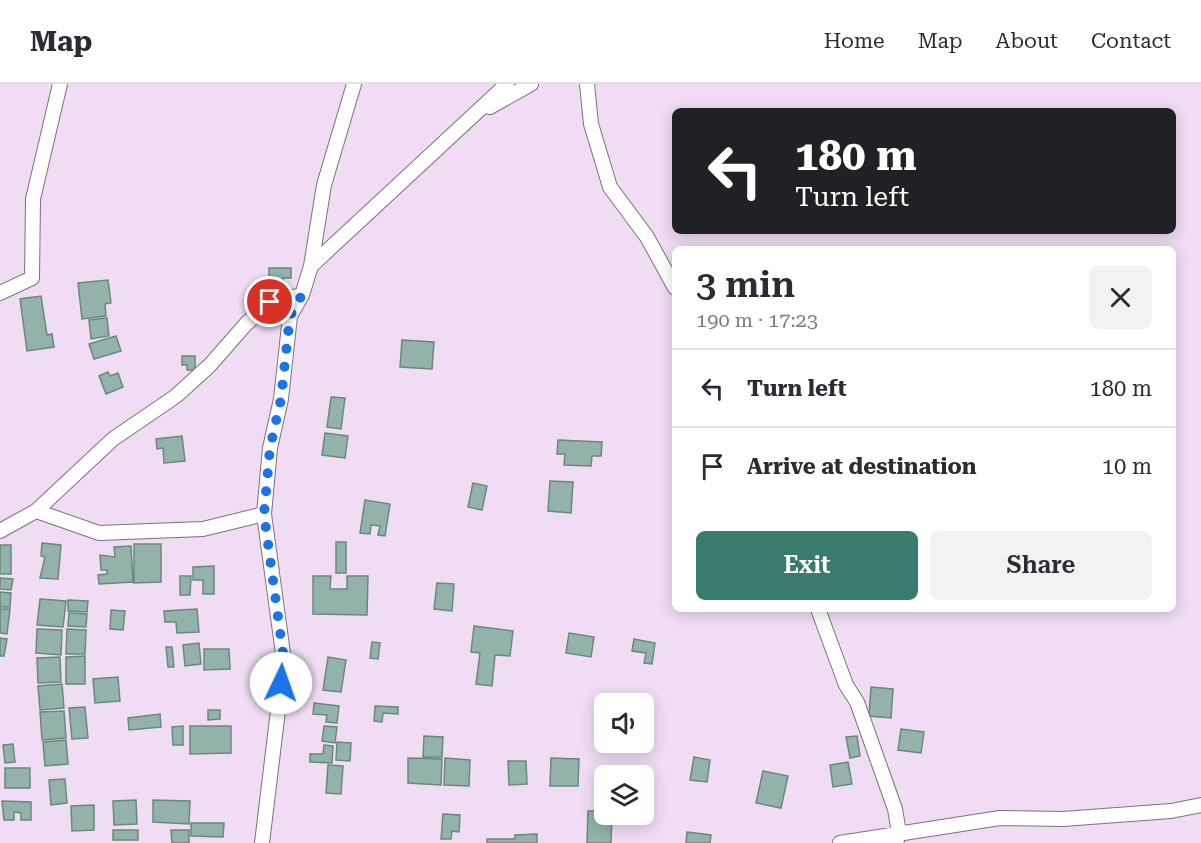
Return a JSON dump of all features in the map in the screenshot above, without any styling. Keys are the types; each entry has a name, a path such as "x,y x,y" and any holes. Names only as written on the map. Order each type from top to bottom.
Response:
{"street":[{"path":"0,293 32,278 33,199 60,84"},
{"path":"262,843 284,661 264,514 270,448 281,399 290,316 302,295 311,267 324,185 354,84"},
{"path":"311,267 507,84"},
{"path":"470,118 531,84"},
{"path":"587,84 591,124 610,188 647,237 672,283"},
{"path":"0,531 36,511 113,439 176,396 270,302 302,295"},
{"path":"36,511 99,533 203,529 264,514"},
{"path":"819,612 895,808 897,838"},
{"path":"840,843 897,838 1000,818 1063,819 1171,811 1201,805"}],"building":[{"path":"269,268 291,268 291,278 283,278 283,293 269,293"},
{"path":"108,280 111,303 105,304 106,316 82,319 78,283"},
{"path":"41,296 47,335 52,334 54,347 27,351 20,299"},
{"path":"107,318 109,336 91,339 89,320"},
{"path":"116,336 121,351 94,359 89,344"},
{"path":"402,340 434,342 432,369 400,367"},
{"path":"182,356 195,356 195,370 187,370 187,365 182,365"},
{"path":"108,372 110,376 118,373 123,387 106,394 99,376"},
{"path":"331,397 345,398 341,429 327,427"},
{"path":"325,433 348,436 345,458 322,455"},
{"path":"182,436 185,461 164,463 163,448 157,449 156,439"},
{"path":"558,440 602,442 601,456 592,456 591,466 564,465 565,454 557,454"},
{"path":"550,481 573,482 571,513 548,511"},
{"path":"473,483 487,486 482,510 468,507"},
{"path":"365,500 390,504 385,536 378,535 380,526 371,525 370,534 360,533"},
{"path":"336,542 346,542 346,573 336,573"},
{"path":"42,543 61,545 58,579 40,578 45,557 41,556"},
{"path":"134,544 161,544 161,582 134,583"},
{"path":"0,545 11,545 11,574 0,574"},
{"path":"131,546 133,582 99,584 98,575 107,574 107,570 101,570 100,555 115,557 114,547"},
{"path":"214,566 214,594 203,594 203,580 193,580 193,567"},
{"path":"180,576 191,576 190,595 180,595"},
{"path":"313,576 331,576 330,589 347,589 347,576 368,576 367,615 313,614"},
{"path":"0,578 13,579 11,590 0,589"},
{"path":"437,583 454,584 452,611 434,609"},
{"path":"0,592 11,593 10,607 0,607"},
{"path":"40,599 66,601 63,627 37,625"},
{"path":"68,600 88,601 87,612 68,611"},
{"path":"0,609 10,609 7,634 0,633"},
{"path":"197,609 199,632 177,633 176,622 165,622 164,611"},
{"path":"111,610 125,611 123,630 110,629"},
{"path":"69,613 87,614 86,627 68,626"},
{"path":"474,626 513,631 510,656 495,655 492,686 476,684 480,653 471,652"},
{"path":"37,629 62,630 61,655 36,653"},
{"path":"67,629 86,630 85,654 66,654"},
{"path":"569,633 594,637 591,657 566,653"},
{"path":"0,638 7,639 4,656 0,656"},
{"path":"634,639 655,643 652,664 644,663 646,653 632,651"},
{"path":"372,642 380,643 378,659 370,658"},
{"path":"199,643 201,664 185,666 183,645"},
{"path":"166,647 172,647 174,667 168,667"},
{"path":"204,649 229,649 230,669 204,670"},
{"path":"85,656 85,684 66,684 66,657"},
{"path":"60,657 61,682 38,683 37,658"},
{"path":"328,657 346,660 341,692 323,690"},
{"path":"118,677 120,701 95,703 93,679"},
{"path":"62,684 64,708 40,710 38,686"},
{"path":"871,687 893,689 891,718 869,716"},
{"path":"314,703 339,706 337,723 326,722 327,715 313,714"},
{"path":"375,706 398,707 398,714 383,713 382,722 374,721"},
{"path":"85,707 88,738 72,739 69,708"},
{"path":"208,710 220,710 220,719 208,720"},
{"path":"64,711 66,738 42,740 40,712"},
{"path":"160,714 161,727 129,730 128,718"},
{"path":"183,726 183,745 173,745 172,727"},
{"path":"190,726 231,726 231,753 190,754"},
{"path":"324,726 337,727 335,743 322,741"},
{"path":"901,729 924,732 921,753 898,750"},
{"path":"424,736 443,737 442,757 423,757"},
{"path":"857,736 860,756 850,758 846,737"},
{"path":"66,740 68,764 45,766 43,742"},
{"path":"337,742 351,743 350,761 336,760"},
{"path":"13,744 15,762 5,763 3,745"},
{"path":"324,745 333,746 332,763 310,762 310,754 323,754"},
{"path":"694,757 710,760 707,782 690,780"},
{"path":"408,758 442,759 441,785 408,783"},
{"path":"445,758 470,760 469,786 444,785"},
{"path":"551,758 579,759 578,786 550,786"},
{"path":"508,761 526,761 527,784 509,785"},
{"path":"848,762 852,784 833,787 830,765"},
{"path":"328,765 343,766 341,794 326,793"},
{"path":"5,768 30,768 30,788 5,788"},
{"path":"763,771 788,776 781,808 756,803"},
{"path":"65,779 67,803 51,805 49,780"},
{"path":"136,800 137,824 114,825 113,801"},
{"path":"153,800 190,801 189,824 153,822"},
{"path":"2,801 31,802 31,820 21,820 21,813 14,812 14,820 4,820"},
{"path":"94,805 94,830 72,831 71,806"},
{"path":"588,811 594,811 594,825 612,825 611,843 587,843"},
{"path":"443,814 460,815 459,832 452,831 451,839 441,839"},
{"path":"191,823 224,823 223,837 191,836"},
{"path":"113,830 138,830 138,840 113,840"},
{"path":"171,830 189,830 189,843 172,843"},
{"path":"687,832 711,835 710,843 686,843"},
{"path":"537,834 537,843 487,843 487,839 515,839 515,835"}],"route":[{"path":"270,302 302,295 290,316 281,399 270,448 264,514 284,661 281,683"}]}
